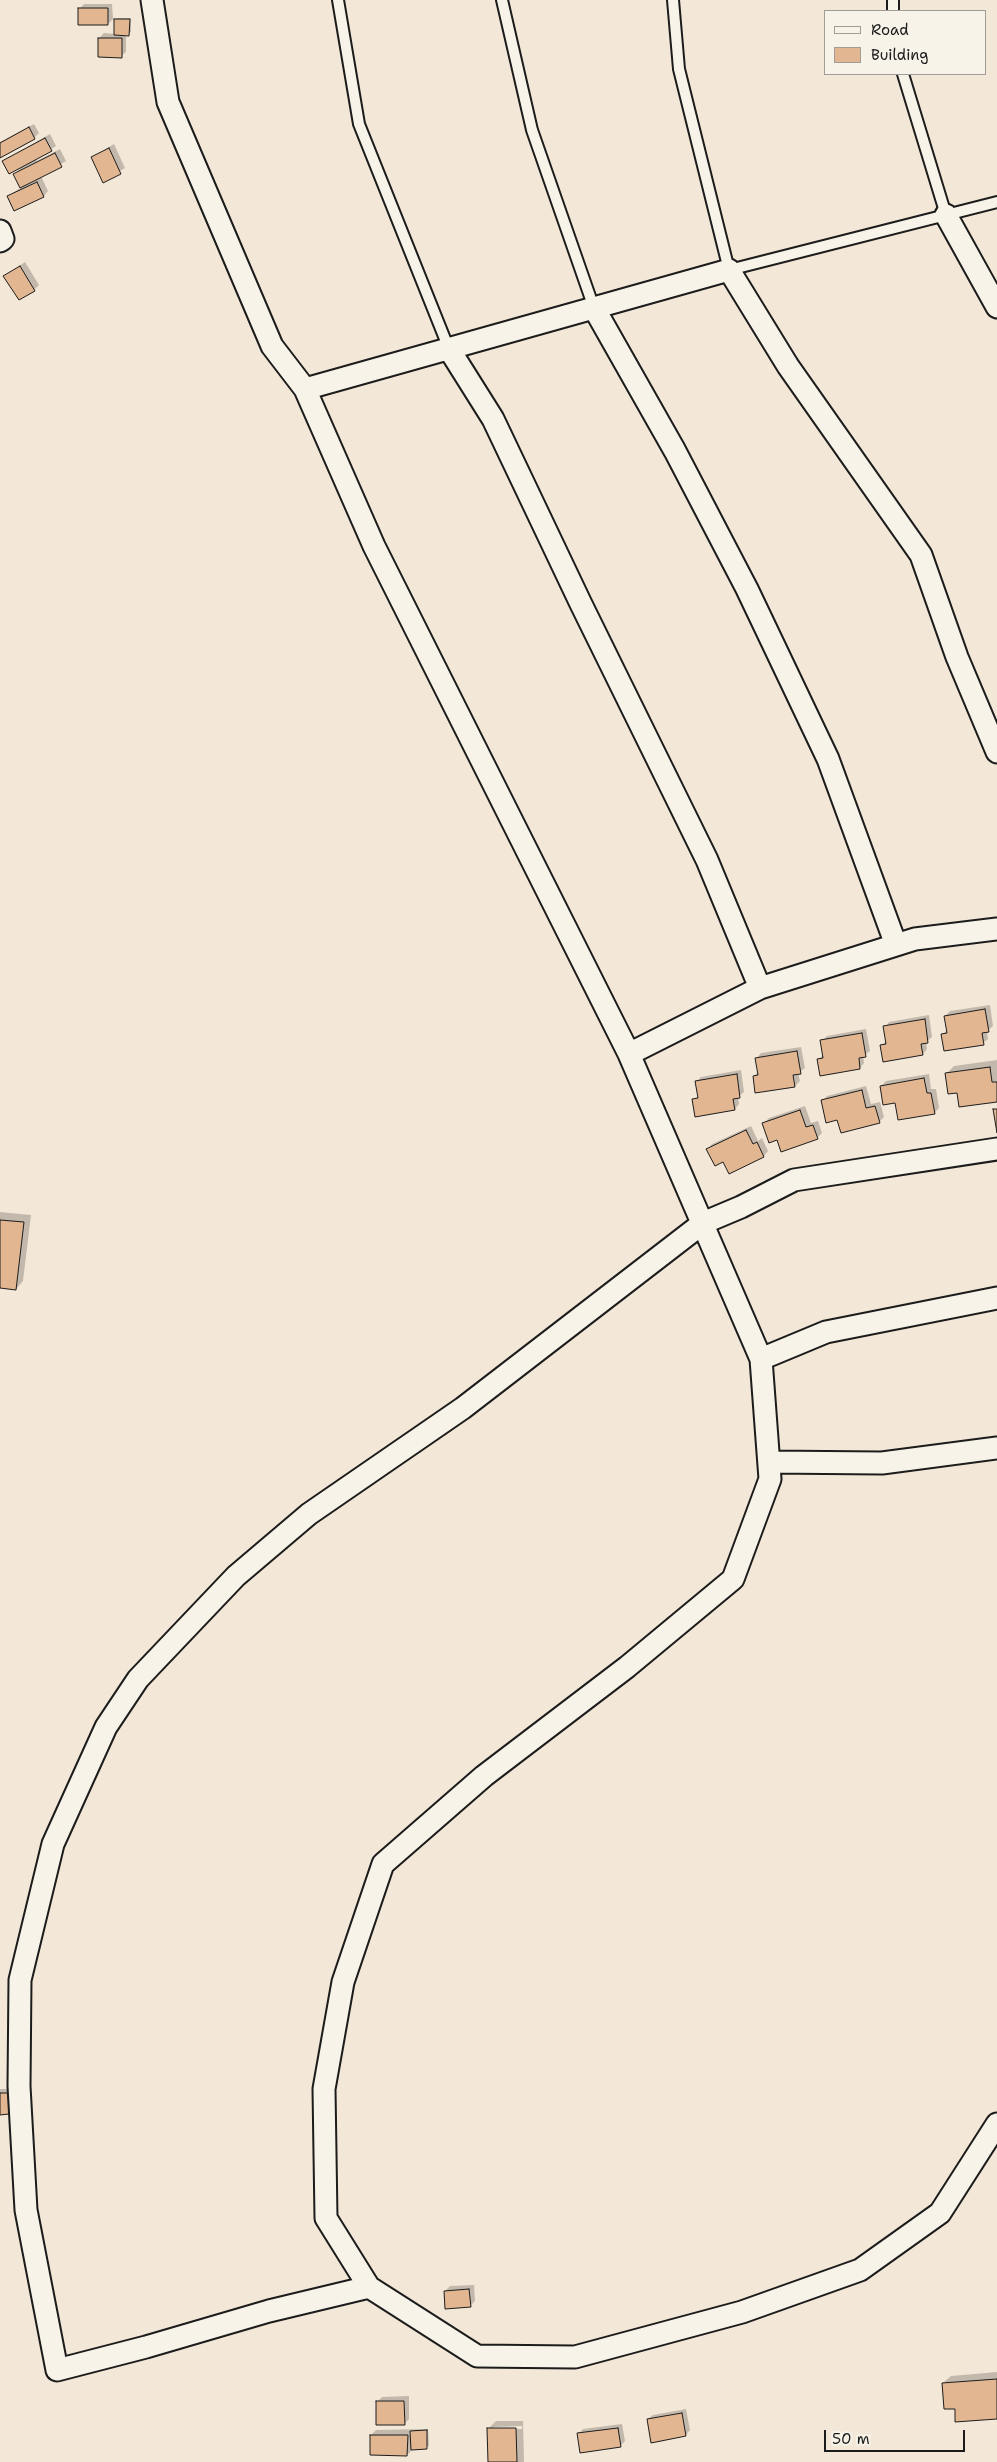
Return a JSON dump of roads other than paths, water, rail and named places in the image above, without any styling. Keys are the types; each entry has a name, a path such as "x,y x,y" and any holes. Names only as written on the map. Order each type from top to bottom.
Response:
{"street":[{"path":"152,0 168,102 272,346 305,389 374,546 629,1054 761,1359 770,1479 733,1579 626,1667 484,1776 383,1864 343,1982 324,2088 326,2218 369,2286 477,2356 575,2357 742,2312 860,2270 940,2213 997,2124"},
{"path":"946,215 997,307"},
{"path":"0,231 4,240 0,241"},
{"path":"305,389 729,270 788,366 921,556 957,657 997,752"},
{"path":"594,308 675,451 729,555 828,759 896,945"},
{"path":"449,349 493,418 581,604 707,860 760,988"},
{"path":"629,1054 760,988 915,939 997,929"},
{"path":"369,2286 268,2311 146,2347 57,2370 26,2210 19,2086 20,1980 53,1844 106,1728 138,1679 236,1576 309,1514 463,1408 702,1223 741,1207 794,1180 997,1149"},
{"path":"761,1359 826,1332 997,1298"},
{"path":"769,1462 882,1463 997,1448"}],"lane":[{"path":"338,0 359,124 449,349"},
{"path":"502,0 532,130 594,308"},
{"path":"673,0 679,70 729,270 997,202"},
{"path":"903,75 946,215"}]}
